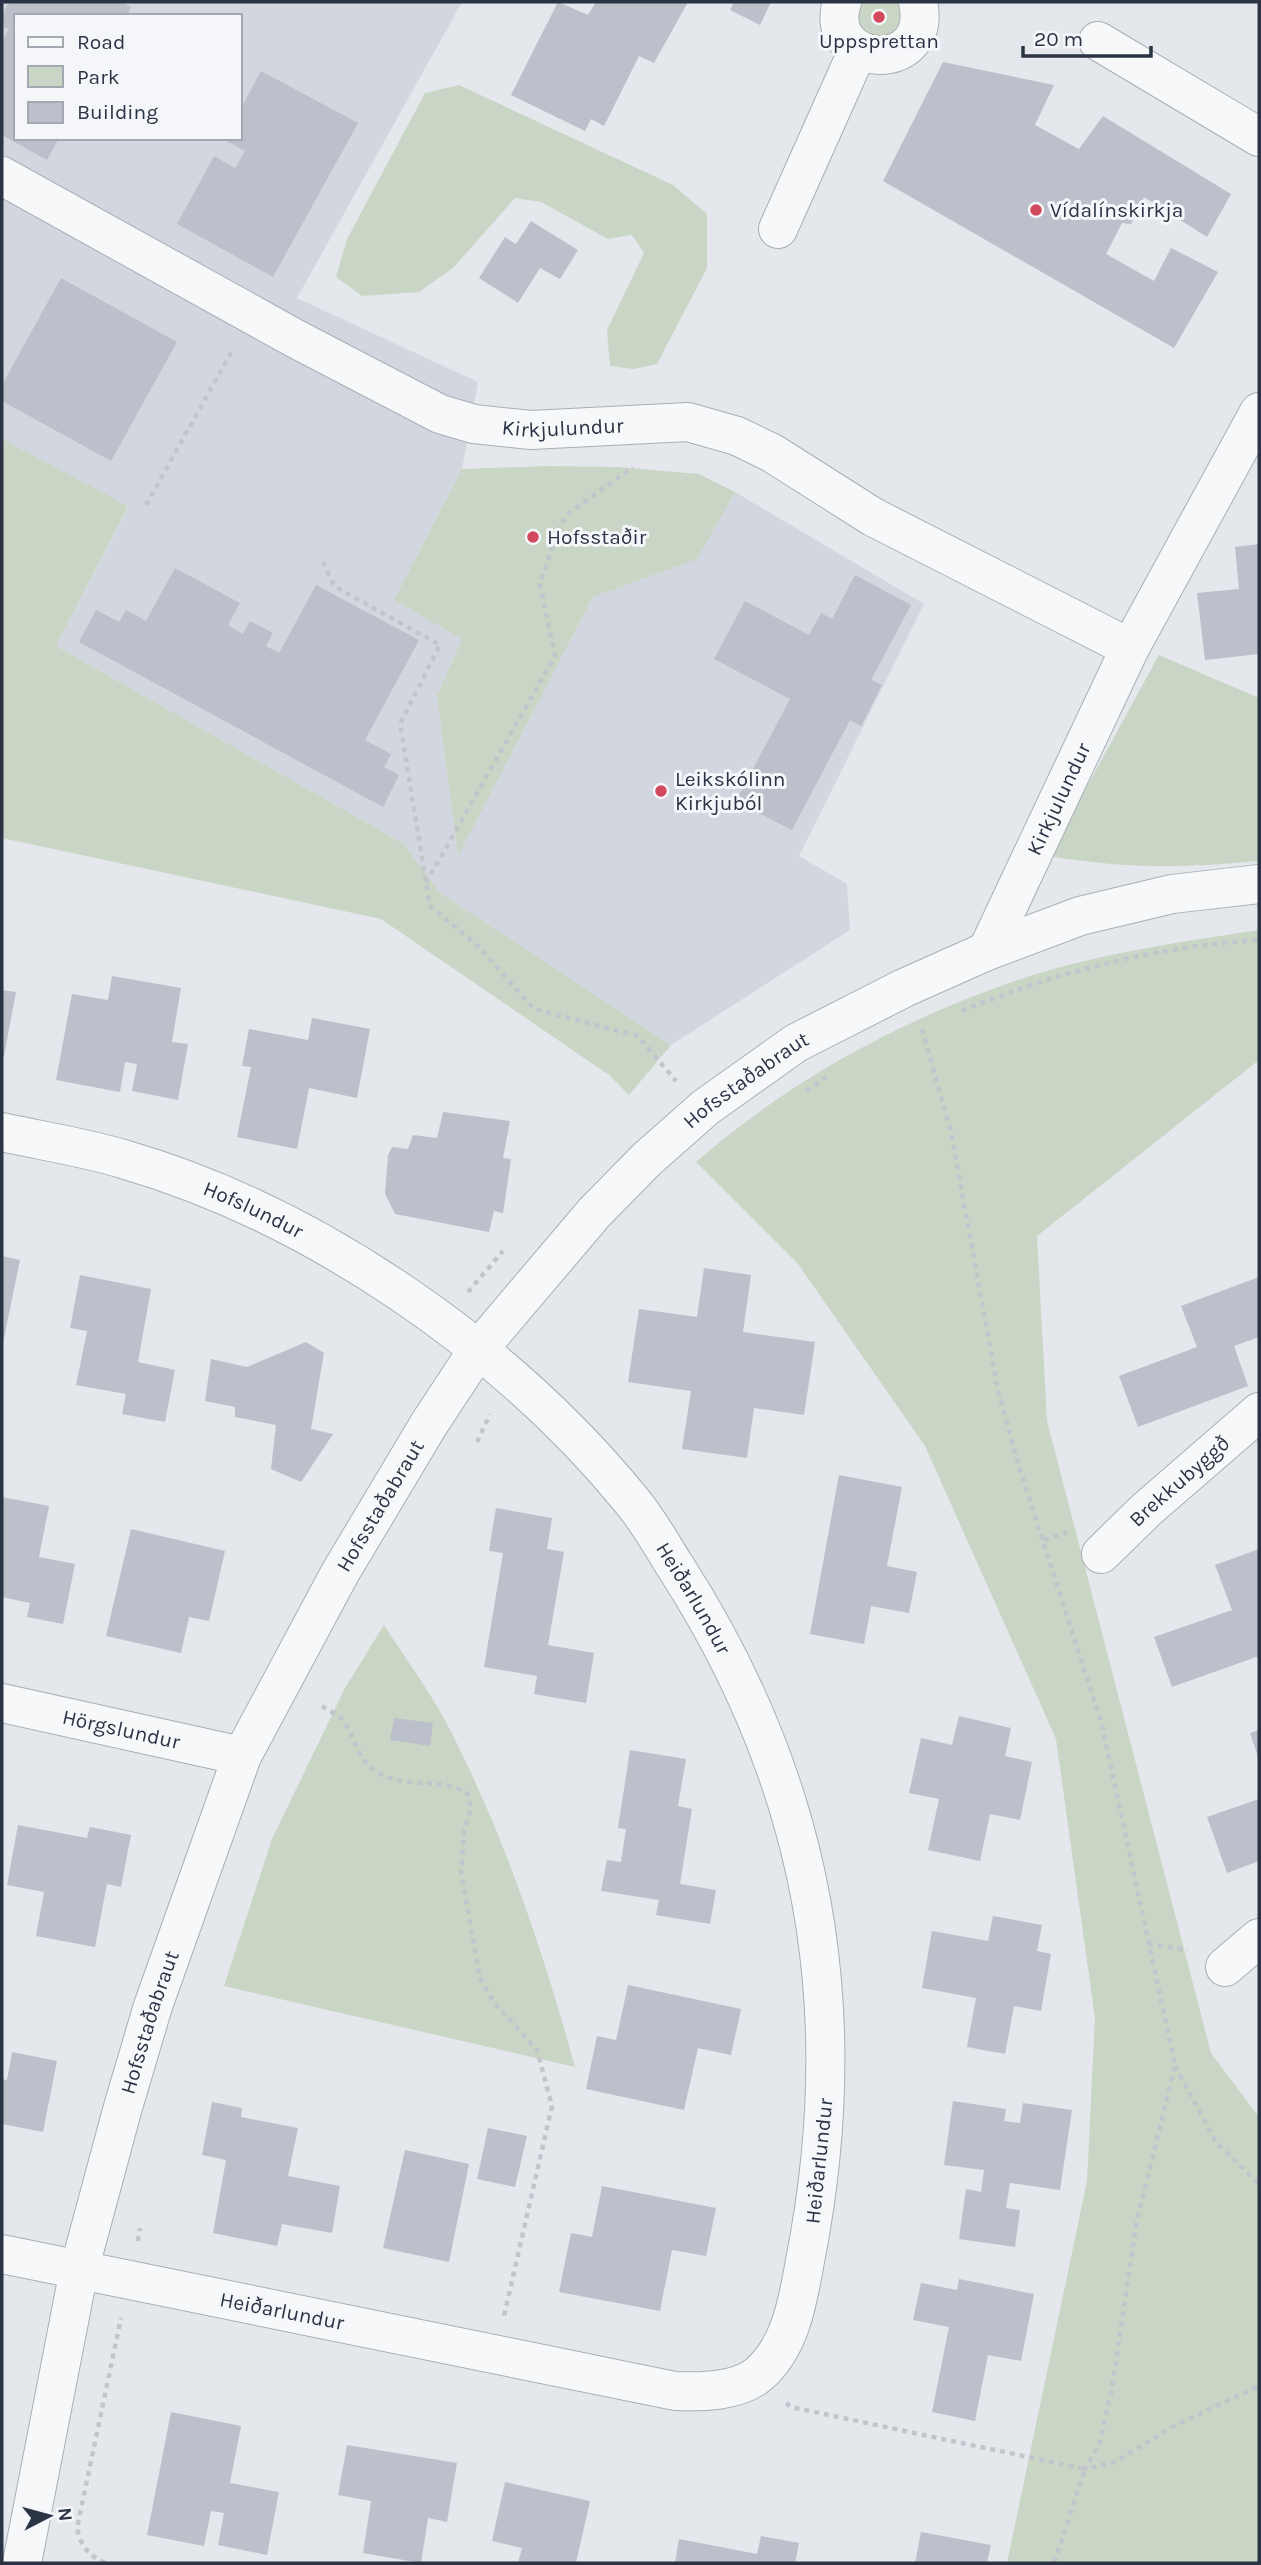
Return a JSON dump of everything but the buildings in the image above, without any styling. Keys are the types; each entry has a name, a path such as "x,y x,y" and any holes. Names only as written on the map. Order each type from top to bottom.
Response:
{"street":[{"path":"842,2 840,26 846,39 858,50 871,56 899,52 914,38 919,25 918,2"},
{"path":"1098,41 1259,137"},
{"path":"778,229 858,50"},
{"name":"Kirkjulundur","path":"2,176 409,400 440,414 474,425 531,430 688,422 737,436 772,453 873,517 1130,648"},
{"name":"Kirkjulundur","path":"986,951 1130,648 1259,412"},
{"name":"Hofsstaðabraut","path":"22,2563 79,2270 153,2006 242,1756 340,1573 429,1424 477,1351 594,1213 706,1107 796,1044 876,1001 986,951 1080,916 1172,894 1259,884"},
{"name":"Hofslundur","path":"2,1132 126,1160 255,1209 333,1249 396,1287 477,1351"},
{"name":"Heiðarlundur","path":"2,2254 675,2391 722,2389 758,2376 772,2358 793,2320 815,2215 824,2146 826,2011 814,1923 793,1821 764,1737 710,1619 654,1533 627,1495 569,1432 477,1351"},
{"name":"Brekkubyggð","path":"1101,1554 1146,1510 1259,1412"},
{"name":"Hörgslundur","path":"2,1703 242,1756"},
{"path":"1225,1968 1259,1938"}],"path":[{"path":"146,505 253,315"},
{"path":"425,885 555,656 540,584 566,515 640,462"},
{"path":"323,562 334,586 440,645 400,724 430,906 477,945 534,1009 638,1036 679,1084"},
{"path":"954,1014 1088,969 1165,952 1259,940"},
{"path":"915,1032 933,1024"},
{"path":"922,1029 951,1132 998,1391 1020,1470 1102,1725 1175,2065 1216,2142 1259,2184"},
{"path":"798,1096 832,1074"},
{"path":"322,1706 344,1720 360,1757 376,1772 394,1780 456,1786 467,1793 471,1807 464,1832 461,1872 480,1978 493,2001 537,2050 548,2084 552,2106 495,2354"},
{"path":"1054,2563 1085,2469 1099,2445 1112,2388 1136,2225 1175,2065"},
{"path":"105,2563 91,2556 81,2544 77,2528 118,2334"},
{"path":"758,2376 791,2407 1085,2469 1115,2462 1174,2426 1259,2386"}],"shaded area":[{"path":"2,2 462,2 297,298 478,382 462,469 394,600 462,639 437,696 458,855 593,597 696,559 735,492 924,604 799,856 847,884 850,930 671,1045 440,893 404,844 56,646 128,507 2,439"}],"green space":[{"path":"860,2 900,2 905,18 892,38 861,33 855,10"},
{"path":"459,85 673,185 707,214 707,268 657,364 634,369 610,366 607,330 644,253 632,235 608,239 541,202 515,198 453,268 419,292 362,296 336,277 347,239 425,93"},
{"path":"2,439 128,506 56,646 404,844 440,893 671,1045 629,1095 609,1075 381,919 2,838"},
{"path":"618,467 699,474 735,492 697,559 593,597 458,856 437,696 462,639 394,600 462,469"},
{"path":"1159,655 1259,698 1259,861 1154,866 1049,856"},
{"path":"1259,930 1259,1060 1037,1236 1047,1421 1211,2053 1259,2117 1259,2563 1007,2563 1087,2181 1095,2018 1056,1739 925,1446 798,1264 696,1162 770,1104 810,1078 935,1012 1053,969 1141,949"},
{"path":"384,1625 440,1711 486,1807 520,1892 575,2067 224,1986 272,1839 345,1688"}],"place":[{"name":"Uppsprettan","path":"879,17"},
{"name":"Vídalínskirkja","path":"1036,210"},
{"name":"Hofsstaðir","path":"533,537"},
{"name":"Leikskólinn Kirkjuból","path":"661,791"}]}
